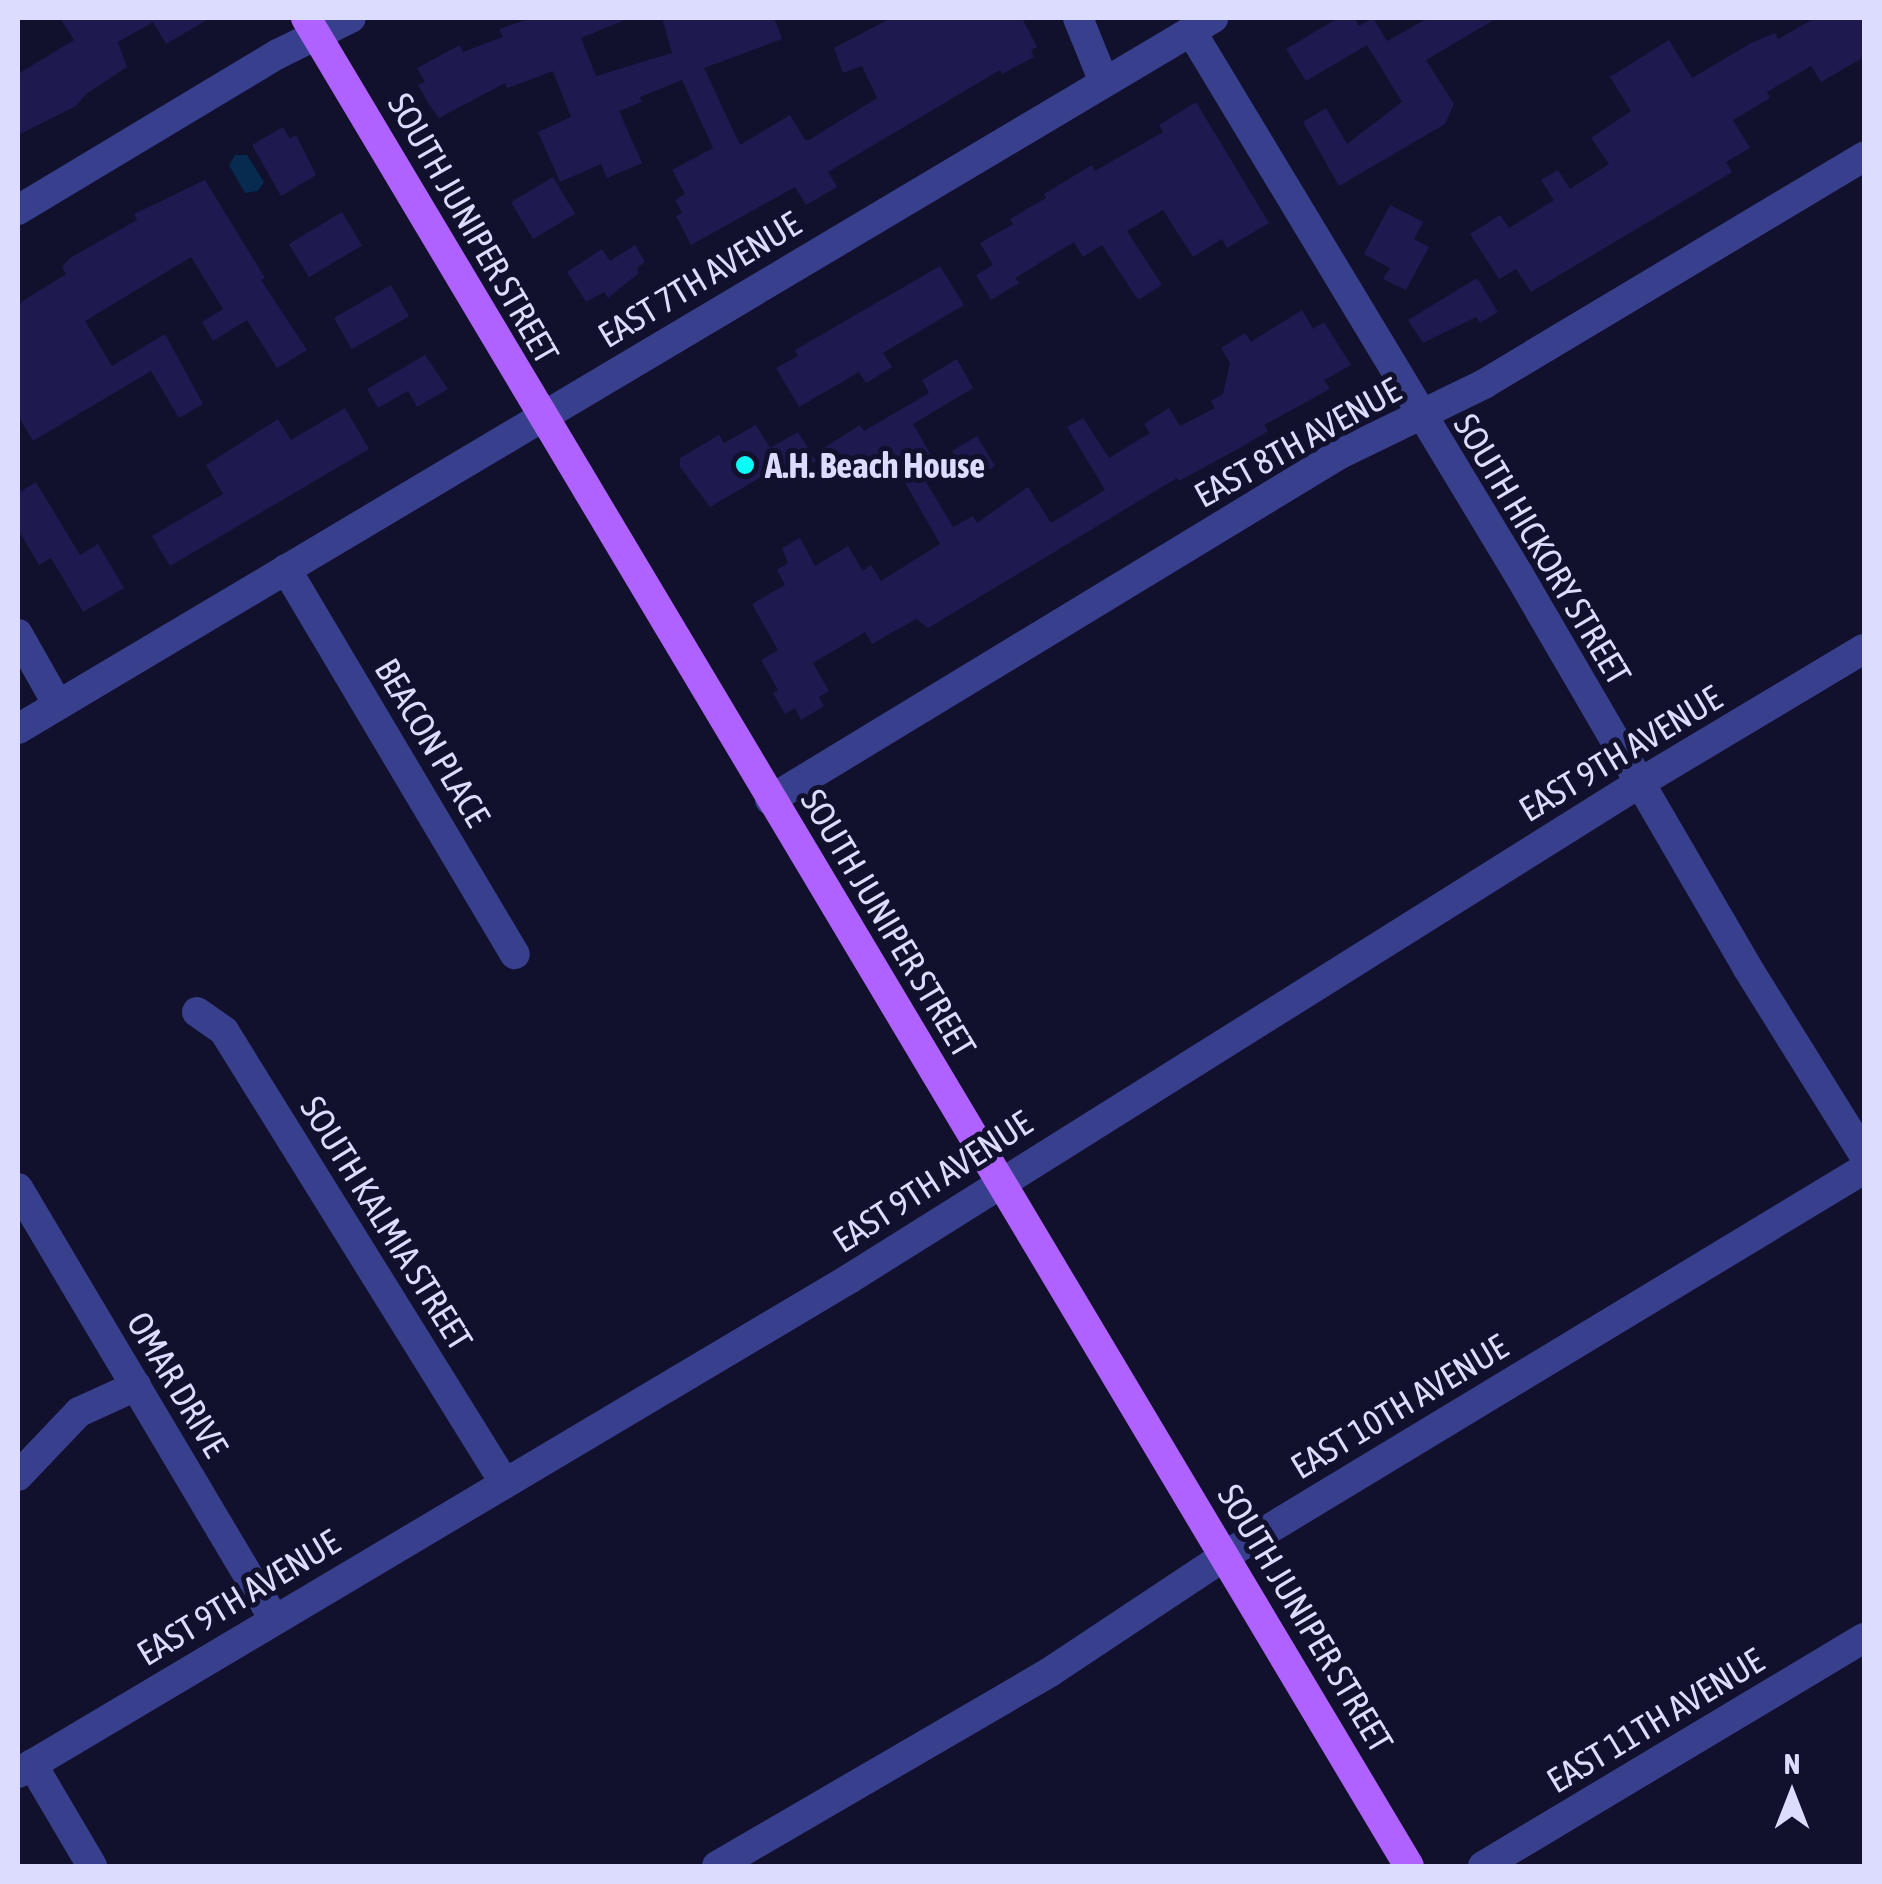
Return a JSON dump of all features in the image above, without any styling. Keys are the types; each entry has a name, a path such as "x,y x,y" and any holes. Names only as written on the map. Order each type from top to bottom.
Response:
{"main road":[{"name":"SOUTH JUNIPER STREET","path":"312,26 770,800 1410,1866"}],"street":[{"path":"18,210 312,26 351,18"},
{"path":"1078,18 1104,82"},
{"name":"EAST 7TH AVENUE","path":"18,729 1202,24"},
{"name":"SOUTH HICKORY STREET","path":"1202,24 1421,415 1519,575 1638,784 1864,1155"},
{"name":"EAST 8TH AVENUE","path":"770,800 1338,455 1538,352 1864,157"},
{"name":"BEACON PLACE","path":"286,569 515,954"},
{"path":"18,634 58,704"},
{"name":"EAST 9TH AVENUE","path":"25,1768 849,1279 1638,784 1864,649"},
{"name":"SOUTH KALMIA STREET","path":"197,1012 224,1032 504,1482"},
{"name":"EAST 10TH AVENUE","path":"717,1866 1050,1672 1226,1554 1864,1169"},
{"name":"OMAR DRIVE","path":"18,1188 274,1619"},
{"path":"18,1476 79,1412 136,1386"},
{"name":"EAST 11TH AVENUE","path":"1483,1866 1864,1638"},
{"path":"25,1768 92,1866"}],"water":[{"path":"235,155 247,155 264,182 258,191 245,193 229,165"}],"building":[{"path":"60,18 210,18 166,44 153,22 118,42 127,67 86,94 76,106 18,135 18,74 74,40"},
{"path":"531,18 629,18 581,38 596,76 672,53 662,18 774,18 782,39 704,68 740,145 790,115 805,140 809,140 877,98 862,66 843,73 834,48 891,18 1022,18 1037,47 1031,50 1034,57 1002,74 1000,70 828,172 837,187 806,205 795,187 691,245 676,216 682,213 675,200 685,194 672,170 713,148 682,80 640,97 642,102 619,111 642,163 607,178 601,164 560,182 538,132 571,117 553,71 507,88 505,83 439,118 430,106 418,85 425,82 417,68 460,45 463,52 503,37 499,29"},
{"path":"1338,18 1354,18 1359,26 1373,18 1387,41 1428,18 1497,18 1426,60 1454,104 1445,124 1339,186 1303,122 1326,108 1347,144 1402,102 1367,45 1306,81 1286,49"},
{"path":"1815,18 1864,18 1864,57 1821,82 1811,66 1767,92 1770,98 1733,120 1750,148 1726,162 1732,172 1531,292 1516,269 1499,279 1470,234 1500,215 1509,228 1554,200 1541,180 1558,170 1570,189 1609,164 1591,138 1631,111 1610,77 1669,40 1692,78 1753,42 1775,33 1778,39"},
{"path":"1196,102 1269,223 1227,248 1222,239 1193,257 1163,210 1127,231 1162,285 1138,300 1102,245 1083,257 1074,242 1015,278 1019,283 991,300 976,275 993,265 980,243 1013,224 1010,219 1046,198 1044,194 1092,165 1095,171 1163,132 1159,125"},
{"path":"283,127 290,139 296,135 316,175 281,196 252,145"},
{"path":"553,177 575,214 533,239 511,202"},
{"path":"205,180 265,278 261,280 307,350 277,368 247,320 213,341 202,322 223,309 191,257 85,321 112,366 165,334 203,404 179,418 151,371 33,441 18,416 18,304 66,274 62,267 70,258 137,220 134,214"},
{"path":"1390,205 1423,222 1414,239 1429,247 1406,290 1383,279 1390,268 1364,254"},
{"path":"342,212 362,245 309,277 289,244"},
{"path":"635,245 645,262 637,268 639,273 608,298 604,292 586,302 567,272 602,249 610,261"},
{"path":"940,266 964,305 883,353 892,367 866,383 859,372 799,407 776,368 798,356 795,350"},
{"path":"1477,278 1498,312 1480,323 1476,317 1423,343 1408,320"},
{"path":"391,285 409,316 352,349 334,318"},
{"path":"1302,310 1313,329 1324,322 1351,365 1324,380 1330,389 1264,425 1268,431 1238,449 1179,481 1177,478 928,628 916,619 872,644 865,632 813,663 829,691 819,697 824,706 801,720 795,708 785,714 773,693 778,690 761,660 778,650 752,604 785,585 777,570 788,563 782,548 800,538 815,566 848,546 863,571 871,565 881,581 940,544 886,449 834,481 816,453 860,425 864,431 929,393 922,380 957,359 973,388 913,424 941,472 926,482 953,527 973,516 977,523 1028,487 1051,523 1105,490 1067,427 1083,418 1109,458 1150,433 1144,424 1169,408 1180,426 1215,408 1211,401 1223,394 1230,363 1221,348 1245,333 1251,342"},
{"path":"425,355 448,389 417,407 408,391 378,408 367,389"},
{"path":"345,408 369,449 170,566 152,536 223,494 206,465 278,419 291,440"},
{"path":"756,425 770,448 798,432 816,461 778,484 771,471 710,507 680,467 680,458 719,435 724,443"},
{"path":"977,436 995,466 970,481 952,451"},
{"path":"36,482 80,555 98,544 124,588 83,612 51,558 39,565 18,529 18,493"}],"place":[{"name":"A.H. Beach House","path":"745,465"}]}
